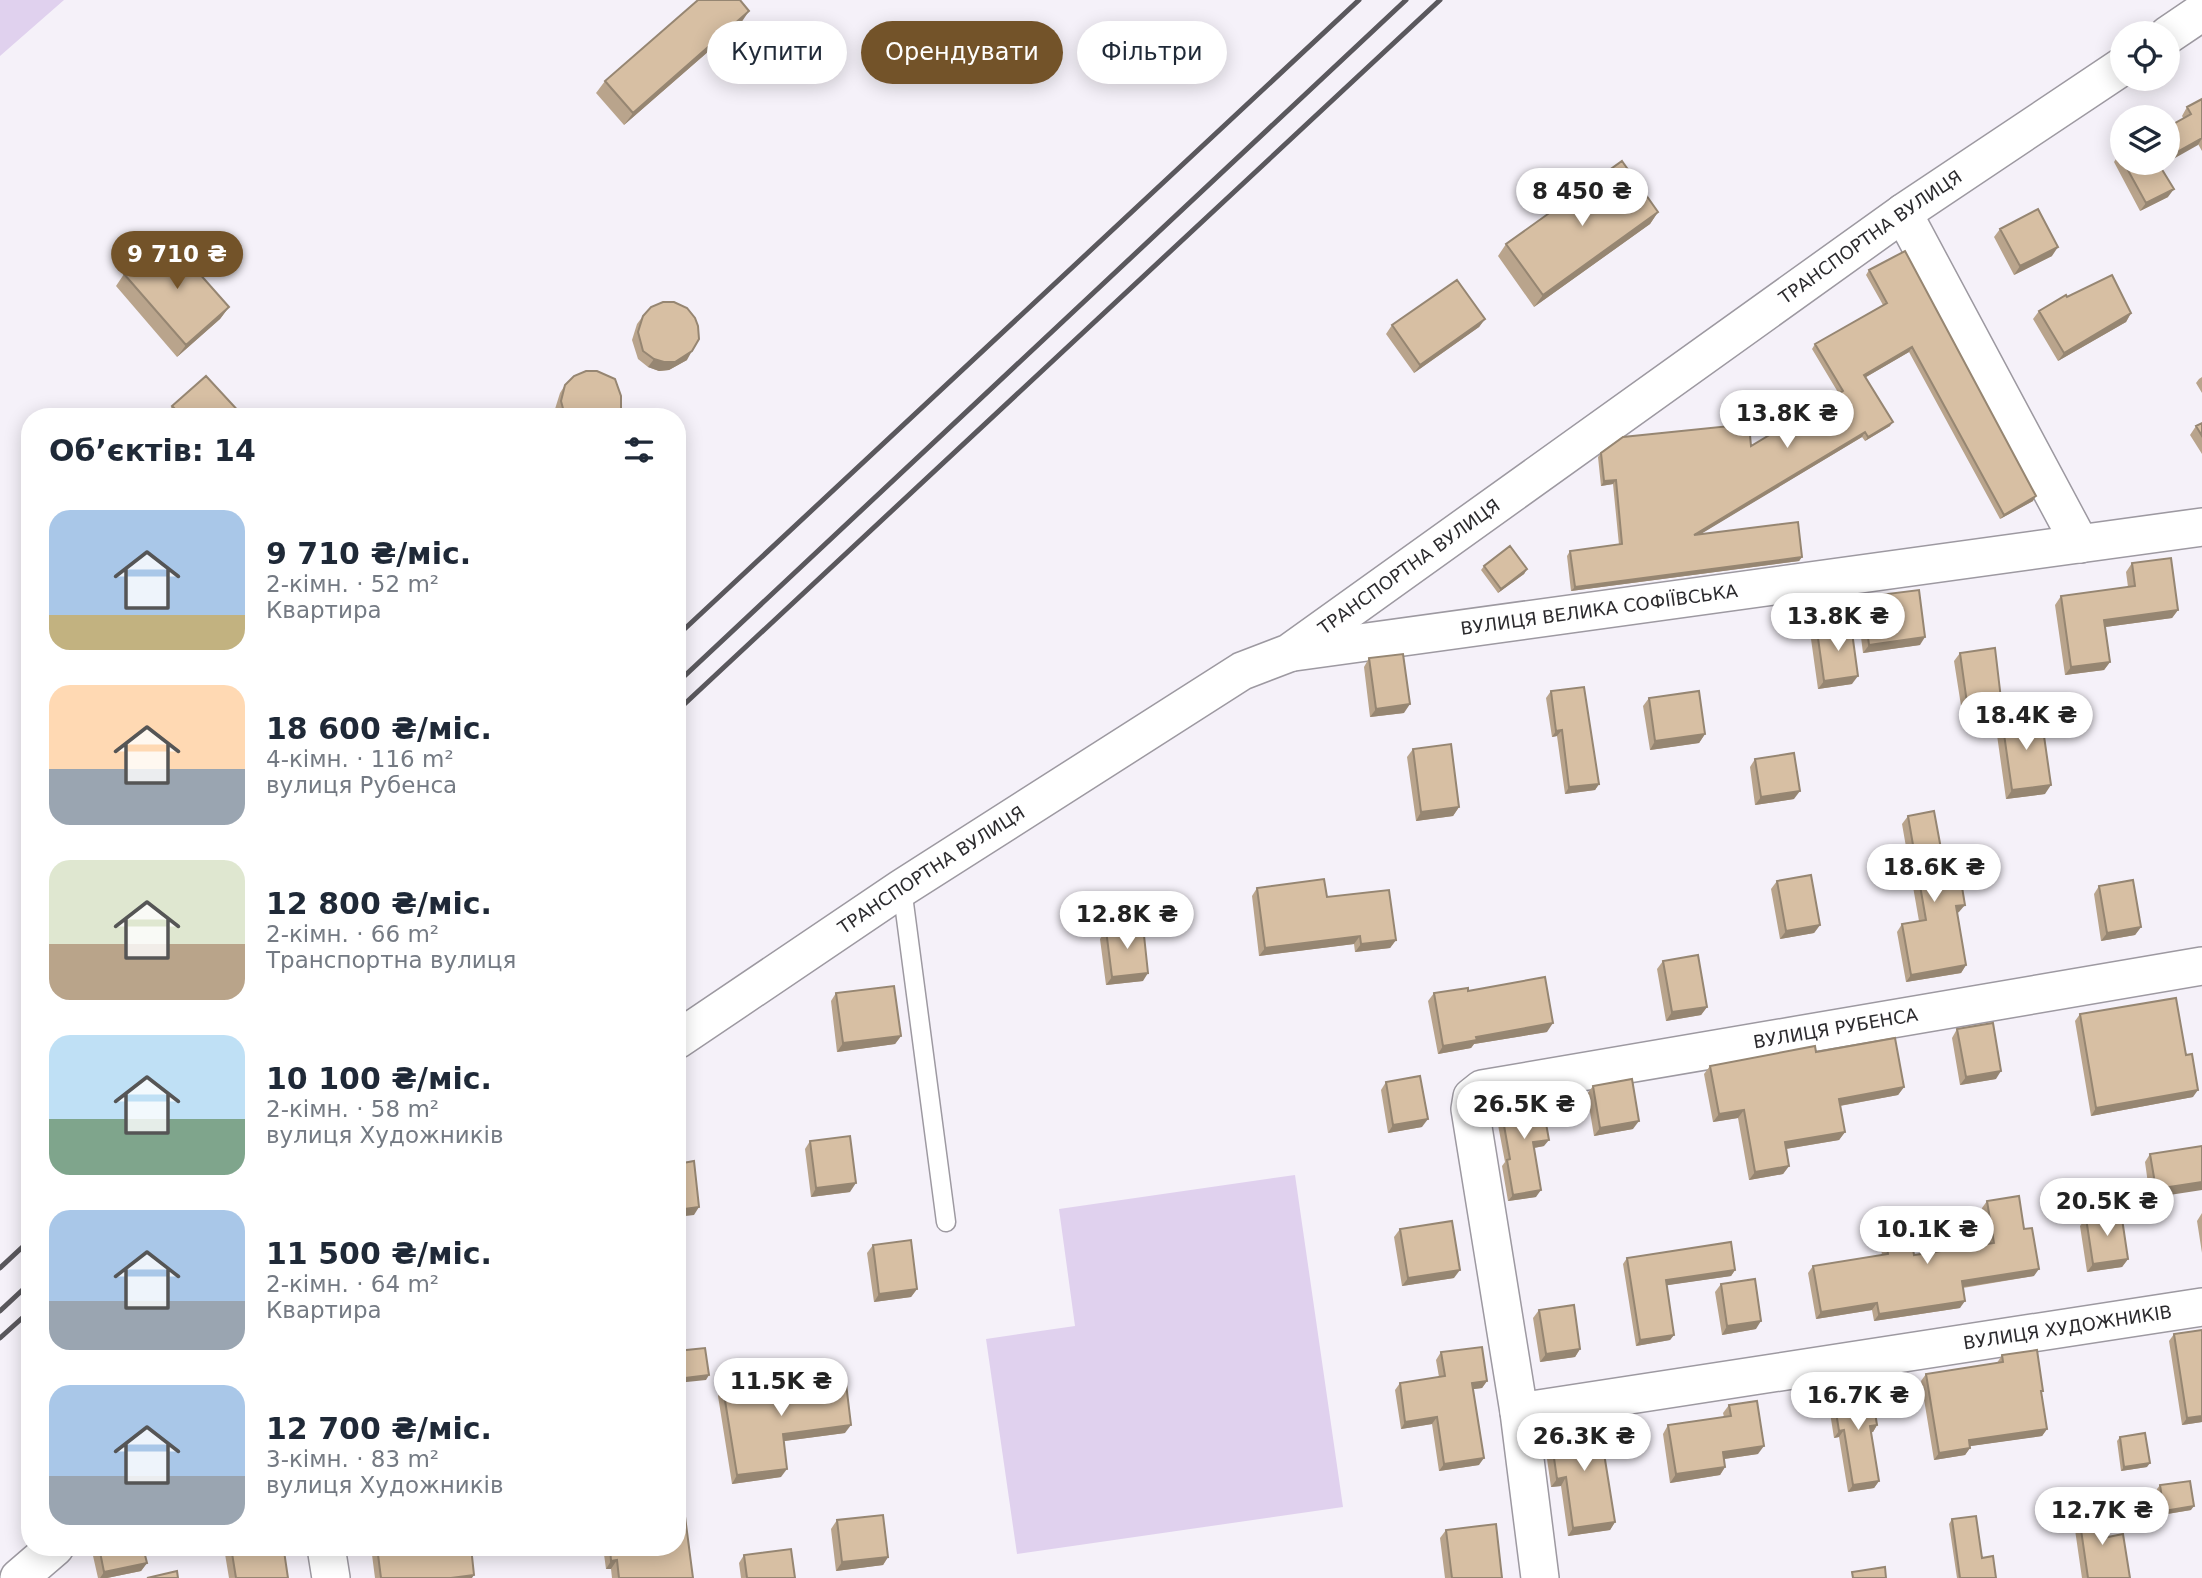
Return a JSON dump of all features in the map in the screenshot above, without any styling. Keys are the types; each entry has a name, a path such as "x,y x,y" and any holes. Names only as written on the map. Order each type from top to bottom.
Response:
{"street":[{"path":"2180,27 2202,12"},
{"name":"ТРАНСПОРТНА ВУЛИЦЯ","path":"686,1034 902,888 1242,671 1289,653 1903,213 2110,75"},
{"path":"1903,213 2080,544"},
{"name":"ВУЛИЦЯ ВЕЛИКА СОФІЇВСЬКА","path":"1289,653 2202,527"},
{"name":"ВУЛИЦЯ РУБЕНСА","path":"1519,1412 1470,1109 1472,1097 1482,1089 2202,966"},
{"name":"ВУЛИЦЯ ХУДОЖНИКІВ","path":"1519,1412 2202,1307"},
{"path":"1519,1412 1541,1578"},
{"path":"19,1578 44,1556"},
{"path":"327,1556 331,1578"}],"lane":[{"path":"902,888 946,1222"}],"shaded area":[{"path":"0,0 64,0 0,56"},
{"path":"1295,1175 1343,1507 1017,1554 986,1339 1075,1326 1059,1209"}],"building":[{"path":"698,0 740,0 749,11 738,21 707,21 707,48 633,113 605,81"},
{"path":"2202,99 2202,138 2180,150 2180,120 2191,114 2187,107"},
{"path":"1622,161 1658,212 1543,295 1506,244"},
{"path":"2131,175 2165,175 2174,189 2146,203"},
{"path":"2038,209 2058,247 2020,266 2000,229"},
{"path":"167,237 229,307 186,345 124,274"},
{"path":"1905,251 2036,496 2004,515 1912,347 1864,375 1893,422 1868,437 1865,432 1694,535 1798,522 1802,557 1575,587 1570,551 1622,544 1616,480 1604,481 1601,453 1623,437 1749,424 1751,446 1843,391 1815,344 1887,303 1869,270"},
{"path":"2112,275 2131,313 2064,353 2039,311 2066,295 2067,297"},
{"path":"1457,280 1485,319 1420,365 1392,325"},
{"path":"663,302 674,302 687,308 698,326 699,339 692,351 675,362 654,359 643,351 638,332 643,316 651,307"},
{"path":"586,371 597,371 615,379 621,396 621,408 563,408 561,401 565,385 574,376"},
{"path":"206,376 236,408 174,408 172,406"},
{"path":"2202,423 2202,436 2196,426"},
{"path":"1510,546 1527,569 1501,589 1484,566"},
{"path":"2171,558 2178,610 2104,620 2110,662 2071,667 2061,596 2135,586 2132,563"},
{"path":"1919,590 1925,637 1869,645 1863,597"},
{"path":"1851,625 1858,676 1824,681 1817,631"},
{"path":"1995,648 2001,699 1967,703 1960,653"},
{"path":"1403,654 1410,704 1376,709 1369,658"},
{"path":"1584,687 1599,784 1569,787 1562,730 1556,731 1551,691"},
{"path":"1699,691 1705,734 1655,741 1649,698"},
{"path":"2041,715 2051,785 2012,790 2002,720"},
{"path":"1451,744 1459,807 1421,812 1413,749"},
{"path":"1794,753 1800,791 1761,797 1755,759"},
{"path":"1934,811 1944,865 1958,863 1965,905 1956,906 1966,965 1911,975 1902,924 1926,920 1908,816"},
{"path":"1811,875 1820,925 1786,931 1777,881"},
{"path":"1324,879 1327,897 1389,890 1396,940 1361,944 1360,936 1265,948 1257,888"},
{"path":"2133,880 2141,927 2107,933 2099,886"},
{"path":"1143,926 1148,973 1112,977 1106,930"},
{"path":"1698,955 1707,1007 1672,1012 1663,961"},
{"path":"1545,977 1553,1023 1443,1046 1434,993 1468,988 1468,991"},
{"path":"894,986 901,1036 843,1043 836,993"},
{"path":"2176,998 2186,1055 2192,1054 2198,1090 2096,1108 2080,1014"},
{"path":"1993,1023 2001,1071 1966,1077 1957,1029"},
{"path":"1895,1038 1904,1087 1839,1099 1845,1132 1785,1142 1789,1166 1755,1172 1744,1110 1719,1114 1710,1066 1815,1046 1816,1052"},
{"path":"1420,1076 1428,1119 1393,1125 1386,1082"},
{"path":"1632,1079 1639,1121 1600,1128 1593,1086"},
{"path":"1541,1096 1549,1140 1533,1142 1541,1190 1513,1195 1500,1103"},
{"path":"850,1136 856,1183 816,1188 810,1141"},
{"path":"2202,1146 2202,1182 2156,1189 2150,1154"},
{"path":"694,1161 699,1207 686,1209 686,1162"},
{"path":"2019,1196 2024,1229 2032,1228 2039,1269 1962,1281 1965,1301 1879,1314 1877,1303 1821,1312 1813,1266 1888,1254 1882,1215 1907,1212 1914,1255 1994,1243 1987,1201"},
{"path":"2121,1212 2128,1259 2093,1264 2086,1218"},
{"path":"1452,1221 1460,1270 1408,1278 1400,1229"},
{"path":"911,1240 917,1289 879,1294 873,1245"},
{"path":"1731,1242 1735,1270 1666,1280 1674,1335 1640,1340 1627,1258"},
{"path":"1755,1279 1761,1321 1727,1326 1721,1284"},
{"path":"1574,1305 1580,1349 1546,1354 1539,1310"},
{"path":"2202,1330 2202,1416 2187,1418 2174,1334"},
{"path":"1482,1347 1487,1381 1472,1383 1484,1458 1444,1464 1437,1417 1405,1422 1400,1383 1445,1376 1441,1352"},
{"path":"705,1348 709,1375 686,1378 686,1350"},
{"path":"2037,1350 2047,1429 1969,1440 1970,1448 1939,1453 1926,1374 2003,1362 2002,1355"},
{"path":"845,1375 851,1425 783,1434 787,1469 737,1475 723,1388"},
{"path":"1871,1387 1877,1425 1870,1426 1879,1481 1853,1485 1844,1430 1839,1431 1833,1393"},
{"path":"1757,1401 1764,1446 1723,1452 1725,1467 1676,1474 1668,1425 1731,1416 1729,1405"},
{"path":"1599,1422 1615,1522 1573,1528 1566,1477 1557,1479 1550,1430"},
{"path":"2145,1433 2150,1463 2124,1467 2120,1437"},
{"path":"2190,1481 2194,1506 2164,1511 2160,1485"},
{"path":"2103,1506 2108,1537 2123,1534 2130,1578 2088,1578 2078,1509"},
{"path":"883,1515 888,1557 842,1562 837,1520"},
{"path":"1976,1516 1982,1558 1993,1556 1996,1578 1960,1578 1952,1519"},
{"path":"686,1524 693,1578 619,1578 617,1560 611,1561 611,1556 686,1556"},
{"path":"1496,1524 1502,1578 1452,1578 1446,1530"},
{"path":"791,1549 795,1578 747,1578 744,1555"},
{"path":"101,1556 145,1556 147,1563 104,1572"},
{"path":"232,1556 285,1556 288,1578 236,1578"},
{"path":"378,1556 472,1556 474,1575 451,1578 381,1578"},
{"path":"1885,1567 1886,1578 1853,1578 1852,1572"},
{"path":"177,1571 178,1578 147,1578"}],"railway":[{"path":"686,628 1359,0"},
{"path":"686,675 1406,0"},
{"path":"686,703 1440,0"},
{"path":"0,1268 21,1248"},
{"path":"0,1311 21,1291"},
{"path":"0,1338 21,1319"}]}
